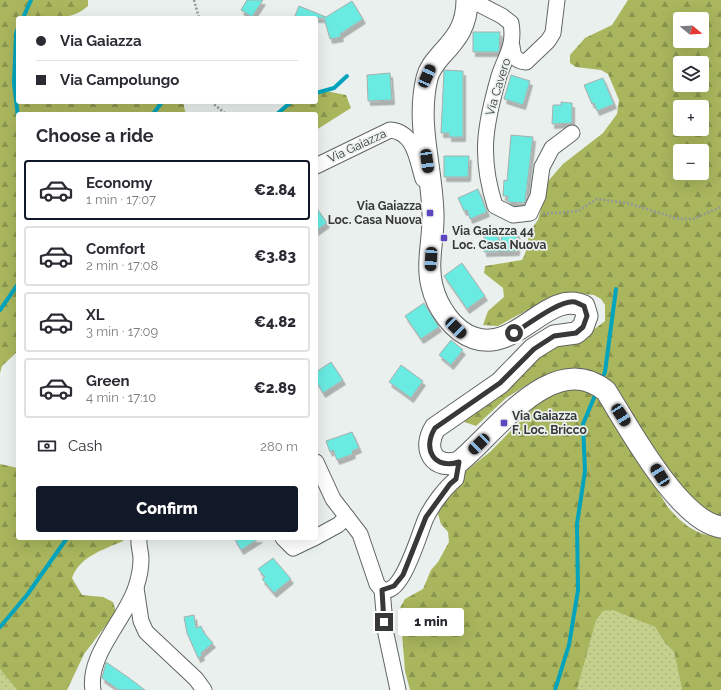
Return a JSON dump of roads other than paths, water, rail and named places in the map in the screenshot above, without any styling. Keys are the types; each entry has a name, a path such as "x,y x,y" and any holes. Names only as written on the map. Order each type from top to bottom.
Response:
{"main road":[{"name":"Via Gaiazza","path":"459,462 444,464 435,459 429,444 429,439 435,428 500,383 534,349 554,336 576,333 583,327 587,316 584,306 575,302 546,312 503,339 492,342 483,341 462,334 450,321 435,296 431,285 430,274 433,214 432,192 423,130 424,96 427,76 431,67 460,34 467,13 467,0"},
{"path":"459,462 527,398 545,386 563,380 578,380 597,383 606,391 667,487 699,518 714,526 721,527"}],"street":[{"name":"Via Cavero","path":"471,0 502,16 511,23 513,36 512,46 500,73 490,108 485,142 487,180 494,206 513,215 530,213 538,196 542,168 552,148 572,133"},
{"path":"512,46 513,55 519,61 526,62 548,42 553,32 557,0"},
{"name":"Via Gaiazza","path":"318,165 390,130 398,131 406,135 411,142 423,179 427,188 432,192"},
{"path":"382,590 394,586 403,575 426,517 450,484 456,479 459,462"},
{"path":"318,466 333,499 360,534 374,579 382,590 386,634 398,690"},
{"path":"318,536 338,525 347,517"},
{"path":"93,690 93,671 108,638 130,603 136,587 141,559 139,540"},
{"path":"285,540 293,548 311,540"},
{"path":"136,587 141,621 146,632 196,680 204,690"}],"waterway":[{"path":"24,16 31,0"},
{"path":"16,34 14,83 16,100"},
{"path":"318,92 334,88 347,76"},
{"path":"16,104 17,112"},
{"path":"154,112 160,104"},
{"path":"279,112 289,104"},
{"path":"0,310 16,287"},
{"path":"601,381 605,372 616,289"},
{"path":"555,690 569,645 578,590 577,524 585,471 583,424 596,393"},
{"path":"0,627 27,595 66,540"}],"place":[{"name":"Via Gaiazza Loc. Casa Nuova","path":"430,213"},
{"name":"Via Gaiazza 44 Loc. Casa Nuova","path":"444,238"},
{"name":"Via Gaiazza F. Loc. Bricco","path":"504,423"}]}
